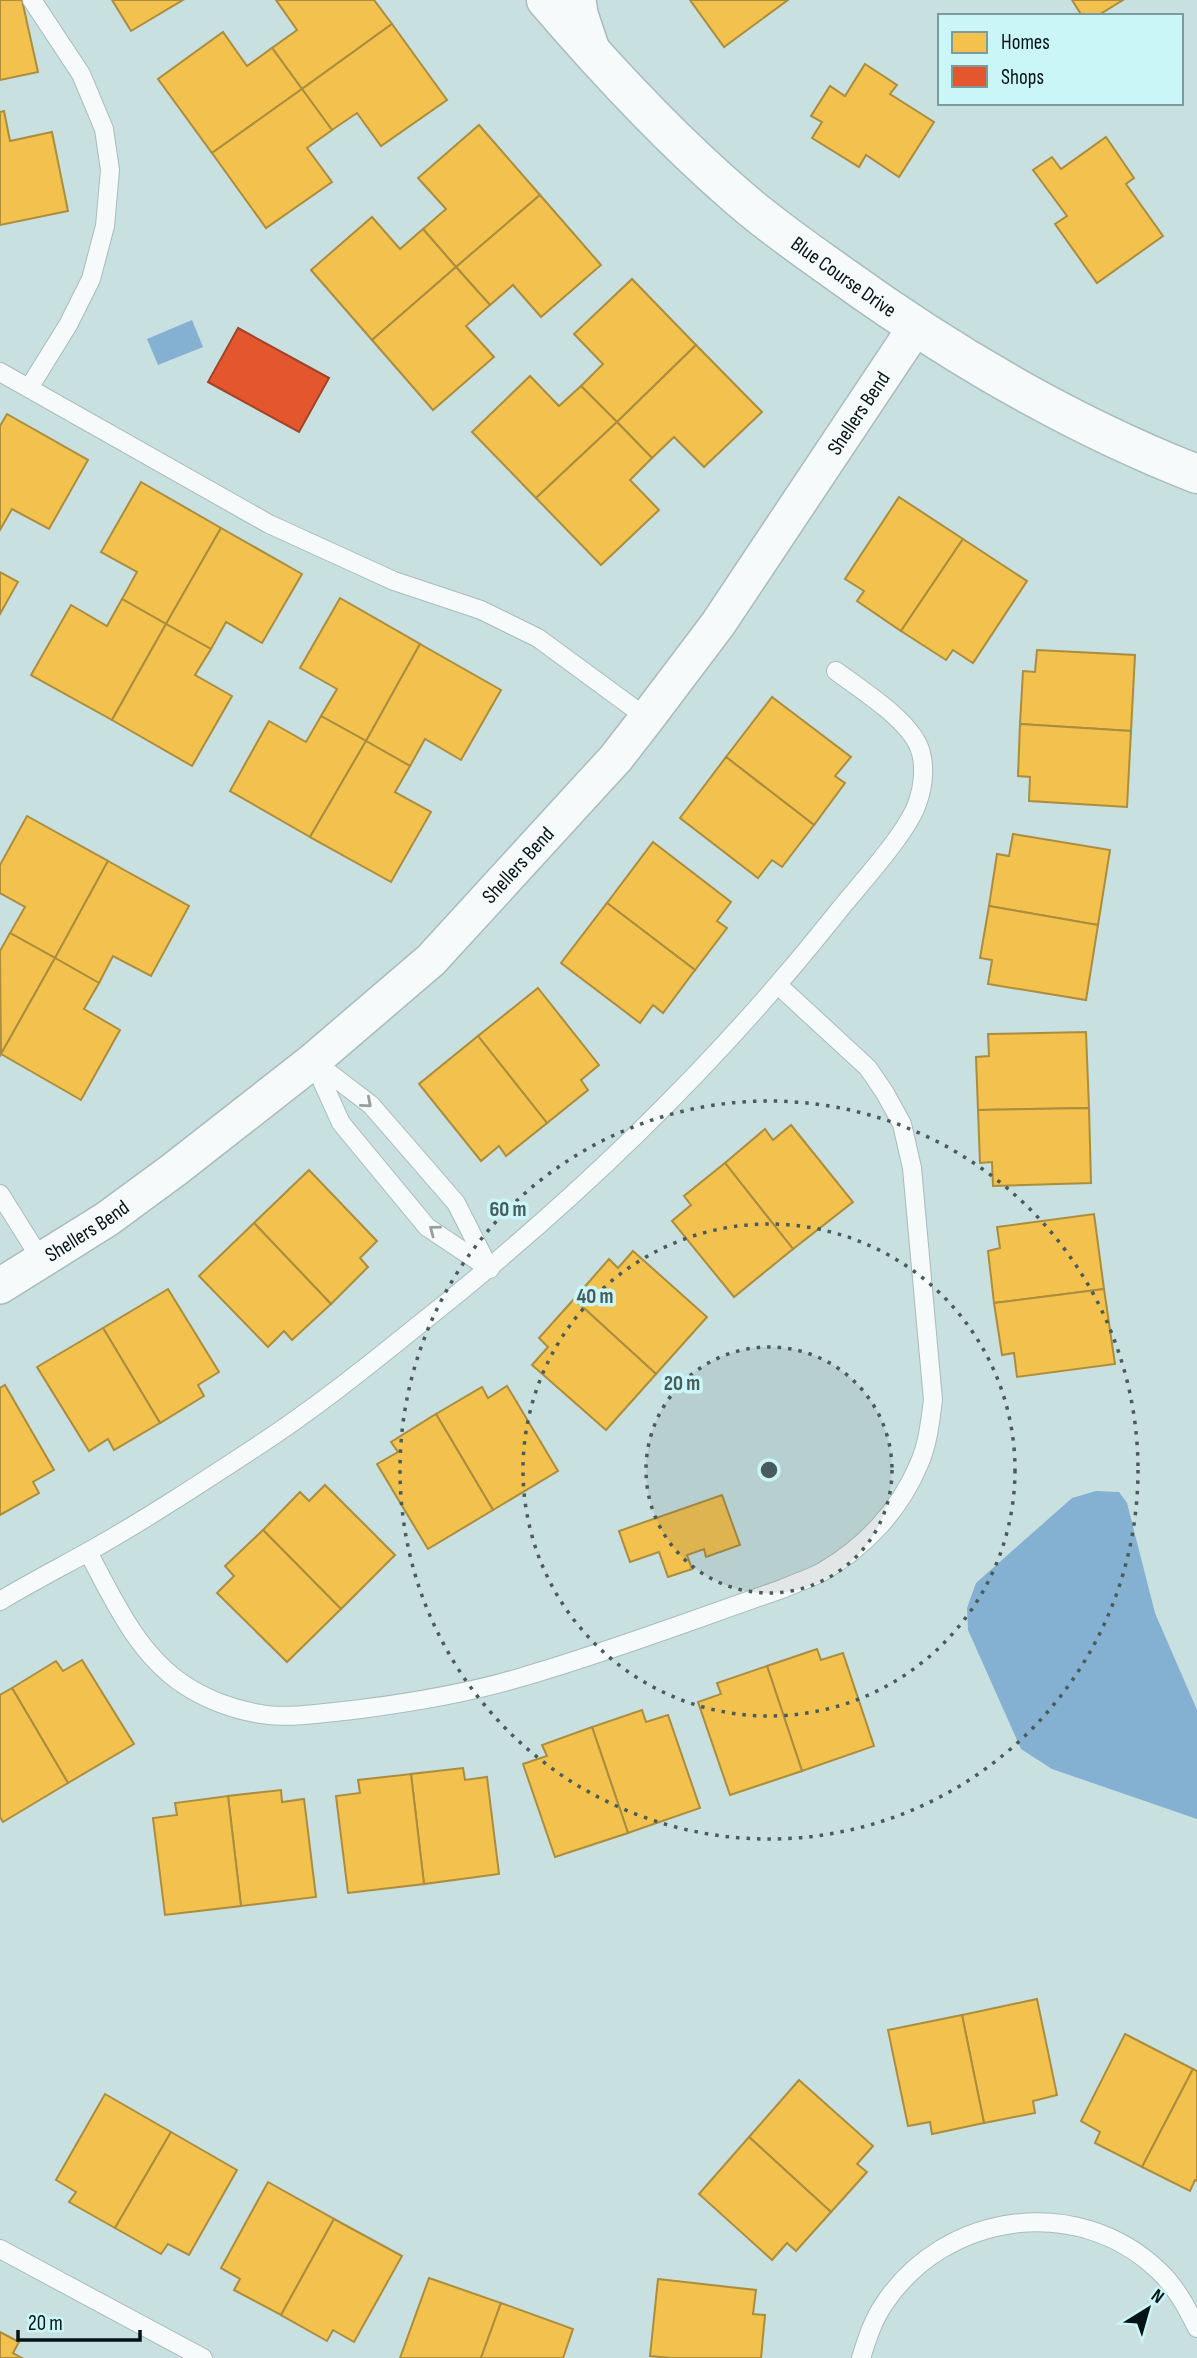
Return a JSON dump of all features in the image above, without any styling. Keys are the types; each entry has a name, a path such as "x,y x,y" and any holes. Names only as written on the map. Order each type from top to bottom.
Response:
{"main road":[{"name":"Blue Course Drive","path":"546,0 638,102 740,198 805,249 915,328 1037,400 1106,435 1197,474"}],"street":[{"path":"578,0 595,57"},
{"name":"Shellers Bend","path":"0,1286 107,1219 146,1191 313,1062 431,960 615,758 647,718 718,624 915,328"}],"lane":[{"path":"29,388 68,325 91,279 105,226 110,170 104,129 81,74 32,0"},
{"path":"0,372 269,524 394,582 481,610 538,638 647,718"},
{"path":"0,1601 88,1552 255,1448 345,1384 490,1269 634,1138 725,1044 778,985 901,832 918,804 923,776 921,751 908,729 836,671"},
{"path":"88,1552 132,1632 153,1657 182,1684 220,1704 262,1715 321,1714 384,1706 521,1678 782,1589 820,1573 849,1555 878,1529 900,1499 919,1463 928,1433 933,1400 912,1168 902,1124 868,1068 778,985"},
{"path":"313,1062 341,1123 427,1227 490,1269"},
{"path":"313,1062 371,1105 456,1203 490,1269"},
{"path":"0,1194 42,1261"},
{"path":"861,2358 870,2330 884,2304 926,2259 953,2242 985,2228 1016,2222 1051,2221 1090,2229 1129,2249 1159,2271 1184,2302 1197,2328"},
{"path":"0,2249 203,2358"}],"water":[{"path":"192,320 203,347 158,365 147,339"},
{"path":"1096,1491 1119,1492 1127,1503 1155,1613 1197,1710 1197,1819 1052,1769 1021,1749 968,1630 967,1608 976,1583 1072,1498"}],"building: Homes":[{"path":"0,0 22,0 38,72 0,80"},
{"path":"112,0 183,0 131,31"},
{"path":"276,0 374,0 392,24 302,89 272,48 297,30"},
{"path":"690,0 788,0 724,47"},
{"path":"1072,0 1123,0 1100,14 1081,14"},
{"path":"392,24 447,100 381,146 357,113 332,130 302,89"},
{"path":"223,32 247,66 272,48 302,89 212,153 158,79"},
{"path":"865,64 897,85 890,94 934,122 899,177 866,155 859,167 812,138 822,122 811,116 830,86 845,96"},
{"path":"302,89 332,130 307,148 332,182 266,228 212,153"},
{"path":"4,111 10,141 52,132 68,211 0,225 0,112"},
{"path":"479,125 540,195 456,267 423,229 446,209 418,178"},
{"path":"1106,137 1134,178 1126,184 1163,236 1097,283 1055,224 1067,216 1033,170 1052,157 1061,169"},
{"path":"540,195 601,265 541,317 513,285 490,305 456,267"},
{"path":"372,217 400,249 423,229 456,267 372,340 311,270"},
{"path":"456,267 490,305 466,326 494,357 433,410 372,340"},
{"path":"632,279 696,345 617,422 581,386 603,364 574,334"},
{"path":"696,345 762,412 704,467 674,437 652,458 617,422"},
{"path":"530,376 559,406 581,386 617,422 536,498 472,432"},
{"path":"7,414 88,460 49,529 12,509 0,530 0,426"},
{"path":"617,422 652,458 630,480 659,510 601,565 536,498"},
{"path":"141,482 221,528 166,624 122,599 137,572 101,552"},
{"path":"899,497 963,539 901,631 857,601 864,591 845,579"},
{"path":"221,528 302,574 262,643 226,622 211,649 166,624"},
{"path":"963,539 1027,581 973,663 953,650 946,660 901,631"},
{"path":"0,572 18,582 0,614"},
{"path":"340,598 420,644 366,741 321,716 337,689 300,668"},
{"path":"122,599 166,624 112,720 31,675 71,605 107,626"},
{"path":"166,624 211,649 195,675 232,696 192,766 112,720"},
{"path":"420,644 501,690 461,760 425,739 410,766 366,741"},
{"path":"1037,650 1135,655 1131,731 1020,724 1023,671 1035,672"},
{"path":"772,697 851,757 835,776 845,783 814,825 726,757"},
{"path":"321,716 366,741 310,837 230,791 269,721 306,742"},
{"path":"1020,724 1131,731 1127,807 1029,801 1030,777 1018,776"},
{"path":"366,741 410,766 395,792 431,812 391,882 310,837"},
{"path":"726,757 814,825 782,867 772,860 758,878 680,818"},
{"path":"27,816 108,861 55,958 10,933 25,907 0,893 0,865"},
{"path":"1013,834 1110,850 1098,925 989,906 997,854 1009,856"},
{"path":"653,842 731,902 717,921 727,928 695,970 607,903"},
{"path":"108,861 189,906 151,976 113,956 99,983 55,958"},
{"path":"607,903 695,970 663,1013 653,1005 640,1023 561,963"},
{"path":"989,906 1098,925 1086,1000 988,984 992,960 980,958"},
{"path":"10,933 55,958 1,1054 0,951"},
{"path":"55,958 99,983 84,1009 120,1030 81,1100 1,1054"},
{"path":"538,988 599,1065 581,1080 588,1090 547,1123 478,1036"},
{"path":"1086,1032 1089,1108 978,1110 976,1057 989,1056 988,1034"},
{"path":"478,1036 547,1123 506,1156 499,1146 481,1161 419,1084"},
{"path":"1089,1108 1091,1183 993,1186 992,1162 980,1163 978,1110"},
{"path":"791,1125 853,1202 793,1249 725,1163 765,1129 773,1140"},
{"path":"725,1163 793,1249 734,1297 672,1221 691,1205 684,1196"},
{"path":"309,1170 377,1241 360,1258 368,1267 331,1304 254,1223"},
{"path":"1094,1214 1104,1289 994,1303 988,1251 1000,1248 997,1227"},
{"path":"254,1223 331,1304 292,1340 284,1331 268,1347 199,1276"},
{"path":"633,1251 707,1317 656,1374 574,1299 609,1259 618,1268"},
{"path":"168,1289 219,1372 198,1385 204,1396 160,1423 103,1328"},
{"path":"1104,1289 1115,1364 1017,1377 1014,1353 1002,1355 994,1303"},
{"path":"574,1299 656,1374 606,1430 532,1365 548,1347 539,1338"},
{"path":"103,1328 160,1423 114,1450 108,1439 89,1451 37,1367"},
{"path":"5,1385 54,1470 33,1482 39,1493 0,1515 0,1388"},
{"path":"507,1386 558,1471 493,1510 436,1414 482,1387 488,1398"},
{"path":"436,1414 493,1510 428,1549 377,1464 398,1452 391,1442"},
{"path":"325,1485 395,1555 341,1609 263,1530 300,1492 309,1501"},
{"path":"722,1495 740,1545 706,1557 704,1549 687,1555 692,1569 668,1577 659,1552 630,1562 619,1531"},
{"path":"263,1530 341,1609 287,1662 217,1593 234,1576 225,1566"},
{"path":"817,1649 821,1660 843,1653 874,1746 802,1771 767,1666"},
{"path":"82,1660 134,1744 68,1783 12,1688 56,1661 63,1671"},
{"path":"767,1666 802,1771 730,1795 698,1702 721,1694 717,1683"},
{"path":"12,1688 68,1783 3,1822 0,1817 0,1695"},
{"path":"642,1710 646,1722 668,1715 700,1808 628,1833 592,1727"},
{"path":"592,1727 628,1833 555,1857 523,1764 547,1756 542,1745"},
{"path":"463,1768 465,1780 487,1777 499,1874 424,1884 411,1774"},
{"path":"411,1774 424,1884 348,1893 336,1796 360,1793 358,1780"},
{"path":"281,1790 282,1802 304,1799 316,1897 241,1906 228,1796"},
{"path":"228,1796 241,1906 165,1915 153,1818 177,1815 175,1803"},
{"path":"1037,1999 1057,2095 1033,2101 1035,2113 984,2123 962,2015"},
{"path":"962,2015 984,2123 932,2134 930,2122 908,2126 888,2030"},
{"path":"1125,2034 1193,2069 1142,2167 1095,2143 1100,2132 1081,2121"},
{"path":"1193,2069 1197,2071 1197,2181 1195,2180 1190,2191 1142,2167"},
{"path":"799,2080 873,2146 857,2164 867,2172 831,2212 749,2137"},
{"path":"105,2094 171,2132 115,2228 69,2202 76,2192 56,2180"},
{"path":"171,2132 237,2170 189,2255 168,2244 161,2254 115,2228"},
{"path":"749,2137 831,2212 796,2251 787,2243 772,2260 699,2194"},
{"path":"268,2182 334,2219 281,2315 234,2290 240,2279 221,2268"},
{"path":"334,2219 402,2256 354,2342 333,2330 327,2341 281,2315"},
{"path":"429,2278 501,2303 481,2358 400,2358"},
{"path":"658,2279 756,2290 753,2314 765,2315 761,2358 650,2356"},
{"path":"501,2303 573,2329 563,2358 481,2358"},
{"path":"0,2332 19,2342 13,2353 22,2358 0,2358"}],"building: Shops":[{"path":"238,328 329,378 299,432 208,382"}]}
